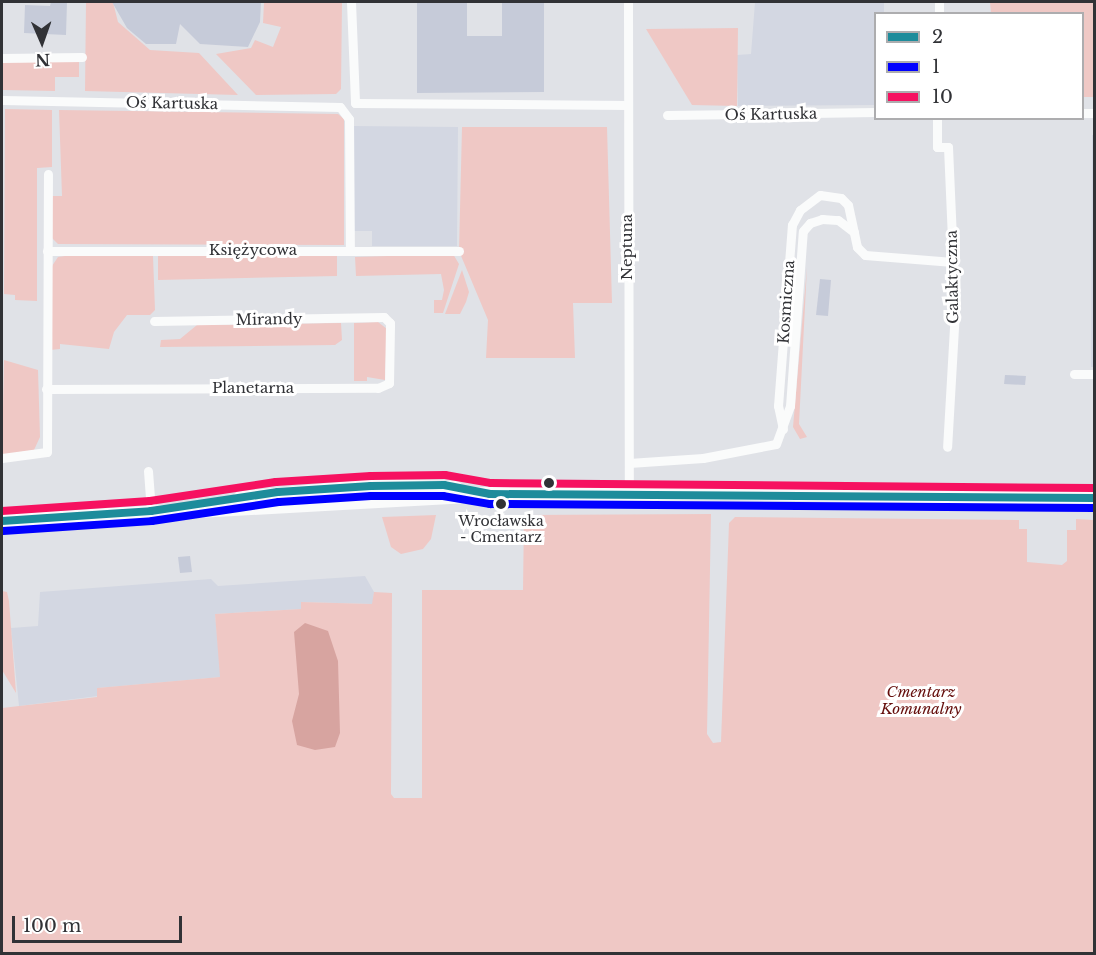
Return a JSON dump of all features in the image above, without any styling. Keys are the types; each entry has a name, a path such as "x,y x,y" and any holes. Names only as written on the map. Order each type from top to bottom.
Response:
{"main road":[{"path":"2,521 490,494 628,492 1095,498"}],"street":[{"path":"351,2 355,103 628,105"},
{"name":"Neptuna","path":"628,2 628,492"},
{"path":"2,58 82,57"},
{"name":"Oś Kartuska","path":"3,100 340,107 349,119 350,250"},
{"name":"Oś Kartuska","path":"667,115 874,112"},
{"name":"Galaktyczna","path":"937,120 937,147 948,147 955,310 947,447"},
{"path":"2,458 47,452 48,174"},
{"name":"Kosmiczna","path":"784,431 778,406 792,225 812,200 831,195 848,205 857,247 865,255 953,262"},
{"path":"629,463 758,450 776,444 784,431 796,356 803,231 810,222 822,219 838,220 854,232"},
{"name":"Księżycowa","path":"47,251 459,251"},
{"name":"Planetarna","path":"46,389 385,387 390,323 384,317"},
{"name":"Mirandy","path":"154,321 384,317"},
{"path":"1074,374 1095,374"},
{"path":"148,471 151,511"}],"shaded area":[{"path":"755,2 884,2 884,12 874,12 874,105 738,106 737,55 751,54"},
{"path":"354,126 458,127 457,246 372,246 372,231 353,231"},
{"path":"1092,135 1094,135 1094,367 1091,367"},
{"path":"365,576 374,592 373,604 302,602 301,609 215,614 221,677 98,688 98,696 19,706 11,628 38,626 40,592 211,579 218,586"},
{"path":"305,623 328,631 338,661 340,733 335,747 315,750 297,745 292,721 299,694 294,632"}],"green space":[{"path":"86,2 113,2 118,22 150,50 199,53 238,95 85,91"},
{"path":"264,2 342,2 341,89 336,94 256,95 216,54 251,48 255,40 273,47 281,27 263,23"},
{"path":"990,2 1094,2 1094,97 1084,97 1084,12 991,12"},
{"path":"738,28 737,106 692,105 646,29"},
{"path":"2,60 79,60 79,77 55,77 55,91 3,90"},
{"path":"5,109 52,110 52,167 37,168 37,301 15,300 15,295 4,294"},
{"path":"59,110 338,114 344,119 344,245 58,244 51,237 52,196 62,196"},
{"path":"462,127 607,127 612,303 573,303 575,358 486,358 488,320 459,251"},
{"path":"158,253 337,254 337,276 158,280"},
{"path":"453,254 459,264 443,313 434,313 434,300 442,300 444,290 441,274 356,276 355,257"},
{"path":"72,255 153,256 155,310 150,315 127,315 114,332 109,349 60,344 60,349 50,350 52,266 58,257"},
{"path":"807,267 799,424 807,437 800,439 793,427"},
{"path":"462,270 469,292 466,302 460,314 445,314"},
{"path":"378,322 387,329 385,380 367,377 367,381 354,381 354,323"},
{"path":"341,323 342,340 335,345 160,347 161,340 180,339 197,325"},
{"path":"4,360 38,370 40,437 34,450 2,455"},
{"name":"Cmentarz Komunalny","path":"711,514 707,734 713,743 721,742 729,523 735,517 1019,520 1019,529 1027,529 1027,562 1062,565 1067,561 1067,530 1076,530 1076,519 1094,520 1094,953 2,953 2,708 97,697 97,688 220,677 215,614 301,609 301,602 372,604 374,592 392,593 391,794 394,798 422,798 422,590 523,590 524,515"},
{"path":"436,515 431,539 423,549 401,554 391,547 382,517"},
{"path":"2,591 7,592 9,601 16,693 2,670"}],"building":[{"path":"51,2 67,2 66,35 24,33 25,5 50,6"},
{"path":"112,2 261,2 260,22 248,47 200,44 180,24 176,44 146,44 127,28"},
{"path":"417,2 467,2 467,36 502,36 502,2 544,2 544,92 417,93"},
{"path":"820,279 831,280 828,316 816,315"},
{"path":"1005,375 1026,376 1025,385 1004,384"},
{"path":"190,556 192,572 180,573 178,557"}],"transit line":[{"name":"10","path":"2,511 150,501 276,482 371,476 445,475 491,483 1094,488"},
{"name":"2","path":"2,521 151,511 278,492 371,486 444,485 490,494 1094,498"},
{"name":"1","path":"3,531 152,521 279,502 371,496 443,496 490,504 1094,508"}],"place":[{"name":"Wrocławska - Cmentarz","path":"501,504"}]}
